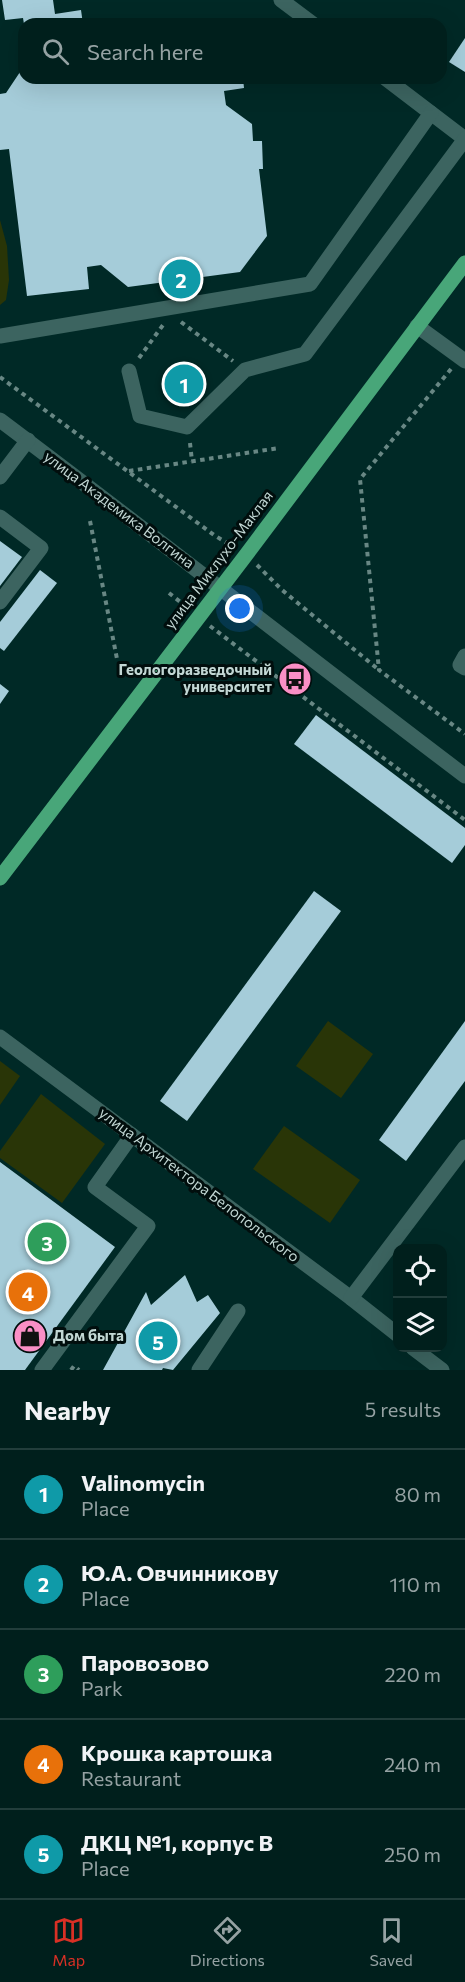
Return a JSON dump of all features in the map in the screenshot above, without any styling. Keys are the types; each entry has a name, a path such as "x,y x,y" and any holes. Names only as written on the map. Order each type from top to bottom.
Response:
{"main road":[{"name":"улица Миклухо-Маклая","path":"0,878 465,262"}],"street":[{"path":"281,0 305,18"},
{"path":"129,370 140,416 187,428 245,370 305,354 465,139 393,84"},
{"path":"0,336 310,284 431,113"},
{"path":"417,326 463,360"},
{"name":"улица Академика Волгина","path":"0,420 465,776"},
{"path":"0,477 28,440"},
{"path":"0,517 41,548 0,602"},
{"path":"465,656 460,665 465,668"},
{"name":"улица Архитектора Белопольского","path":"0,1037 393,1331"},
{"path":"42,1370 148,1226 95,1187 132,1136"},
{"path":"351,1298 465,1147"},
{"path":"199,1370 238,1311"},
{"path":"419,1352 442,1370"}],"path":[{"path":"179,322 224,355"},
{"path":"129,370 164,324"},
{"path":"379,670 360,479 463,360"},
{"path":"0,377 214,535 246,555 282,590 379,670 465,734"},
{"path":"128,471 279,447"},
{"path":"90,520 117,659"},
{"path":"237,648 465,820"},
{"path":"72,1370 74,1366 79,1370"}],"green space":[{"path":"0,220 7,246 9,280 6,300 0,305"},
{"path":"328,1021 373,1054 341,1098 296,1066"},
{"path":"0,1061 20,1076 0,1105"},
{"path":"41,1094 105,1144 62,1203 0,1158 0,1151"},
{"path":"284,1126 360,1180 330,1223 253,1169"}],"building":[{"path":"2,0 53,0 55,14 81,10 82,18 18,18 5,20"},
{"path":"465,38 465,72 449,62"},
{"path":"18,75 18,84 244,84 244,88 224,91 226,105 252,124 253,141 262,141 263,169 259,169 267,236 240,272 128,287 101,265 87,267 89,289 27,296 9,149 0,150 0,94 6,93"},
{"path":"0,541 22,557 0,586"},
{"path":"40,570 57,583 4,651 0,648 0,622"},
{"path":"0,684 9,691 0,704"},
{"path":"316,715 465,828 465,845 452,863 294,744"},
{"path":"314,891 341,911 187,1121 160,1101"},
{"path":"465,1021 465,1081 406,1161 379,1140"},
{"path":"0,1162 115,1247 25,1370 0,1370"},
{"path":"185,1275 197,1302 208,1295 220,1313 173,1370 163,1368 162,1370 103,1370 146,1292 151,1305"}],"place":[{"name":"Ю.А. Овчинникову","path":"181,279"},
{"name":"Valinomycin","path":"184,384"},
{"name":"Геологоразведочный университет","path":"295,679"},
{"name":"Паровозово","path":"47,1242"},
{"name":"Крошка картошка","path":"28,1292"},
{"name":"Дом быта","path":"30,1336"},
{"name":"ДКЦ №1, корпус В","path":"158,1341"}]}
